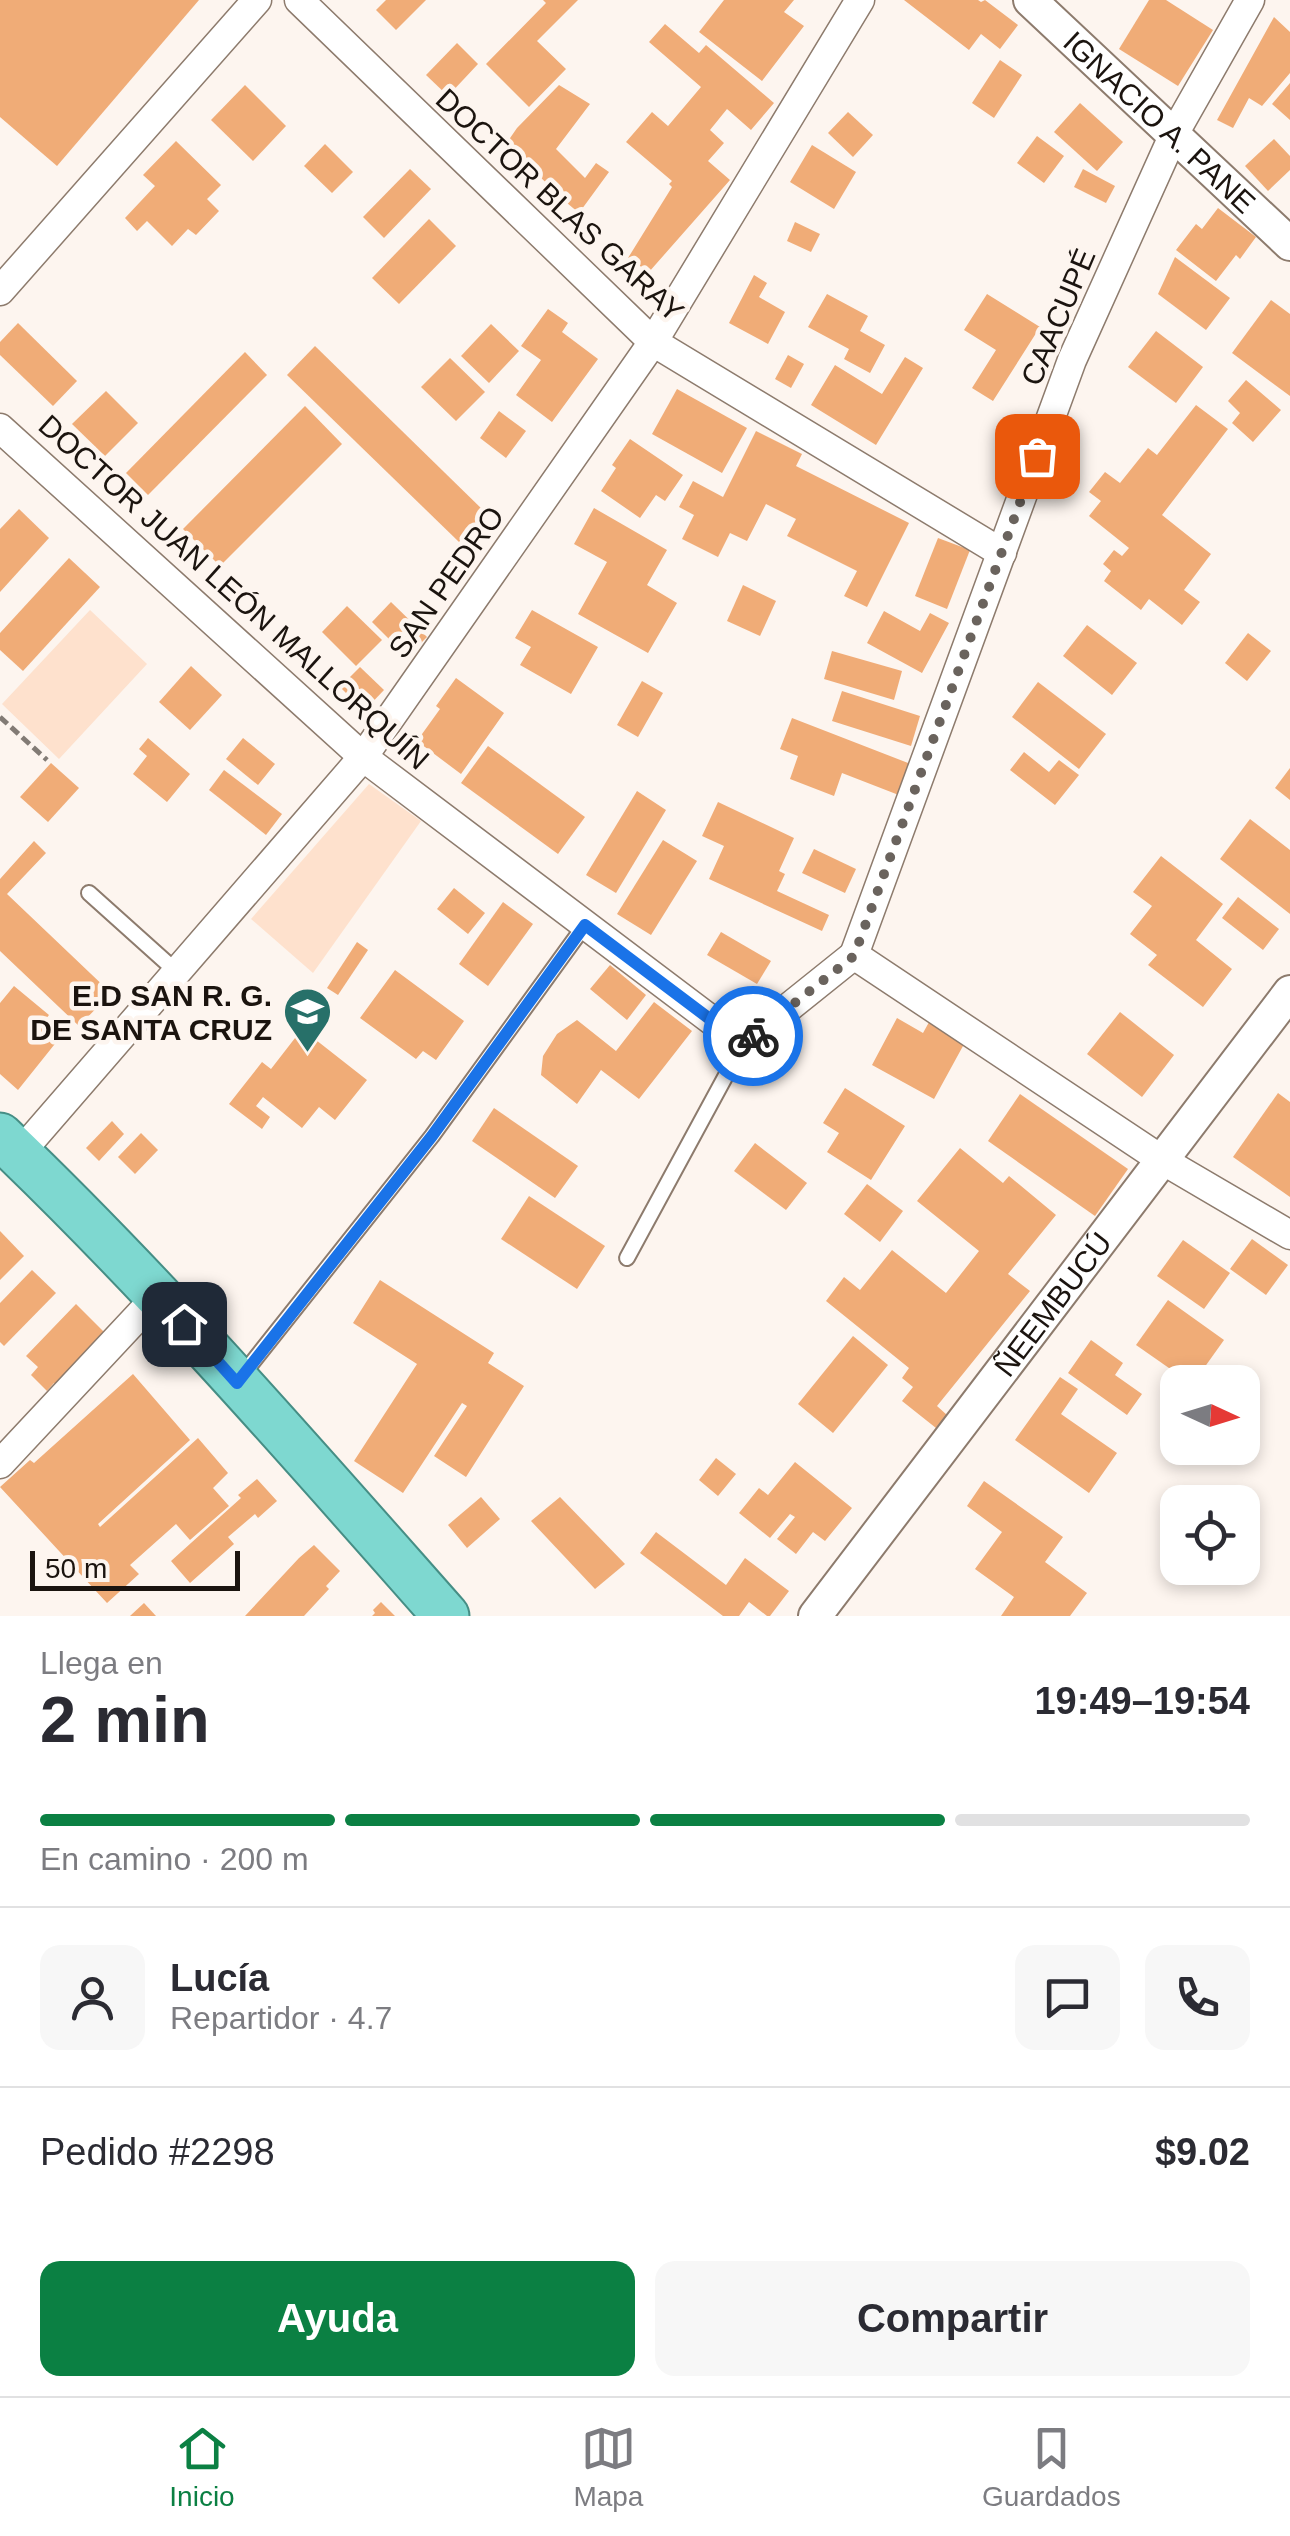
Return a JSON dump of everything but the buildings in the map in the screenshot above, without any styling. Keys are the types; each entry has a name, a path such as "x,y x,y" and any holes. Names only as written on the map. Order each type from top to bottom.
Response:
{"highway":[{"path":"10,1145 158,1295 446,1616"}],"street":[{"path":"0,291 257,0"},
{"name":"DOCTOR BLAS GARAY","path":"299,0 653,342 1002,554"},
{"name":"SAN PEDRO","path":"10,1145 177,972 363,757 653,342 860,0"},
{"name":"IGNACIO A. PANE","path":"1030,0 1290,244"},
{"name":"CAACUPÉ","path":"854,956 1072,360 1174,134 1250,0"},
{"name":"DOCTOR JUAN LEÓN MALLORQUÍN","path":"0,428 363,757 743,1044"},
{"path":"743,1044 854,956 1162,1160 1290,1235"},
{"name":"ÑEEMBUCÚ","path":"815,1616 1290,992"},
{"path":"0,1464 158,1295"}],"lane":[{"path":"89,893 177,972"},
{"path":"237,1383 432,1136 585,925"},
{"path":"627,1258 743,1044"}],"path":[{"path":"0,717 46,760"}],"shaded area":[{"path":"90,610 147,664 59,759 2,704"},
{"path":"369,784 421,821 313,973 251,919"}],"way so far":[{"path":"753,1036 854,956 1037,456"}],"place":[{"name":"E.D SAN R. G. DE SANTA CRUZ","path":"307,1054"}],"route":[{"path":"184,1324 237,1383 432,1136 585,925 743,1044 753,1036"}]}
